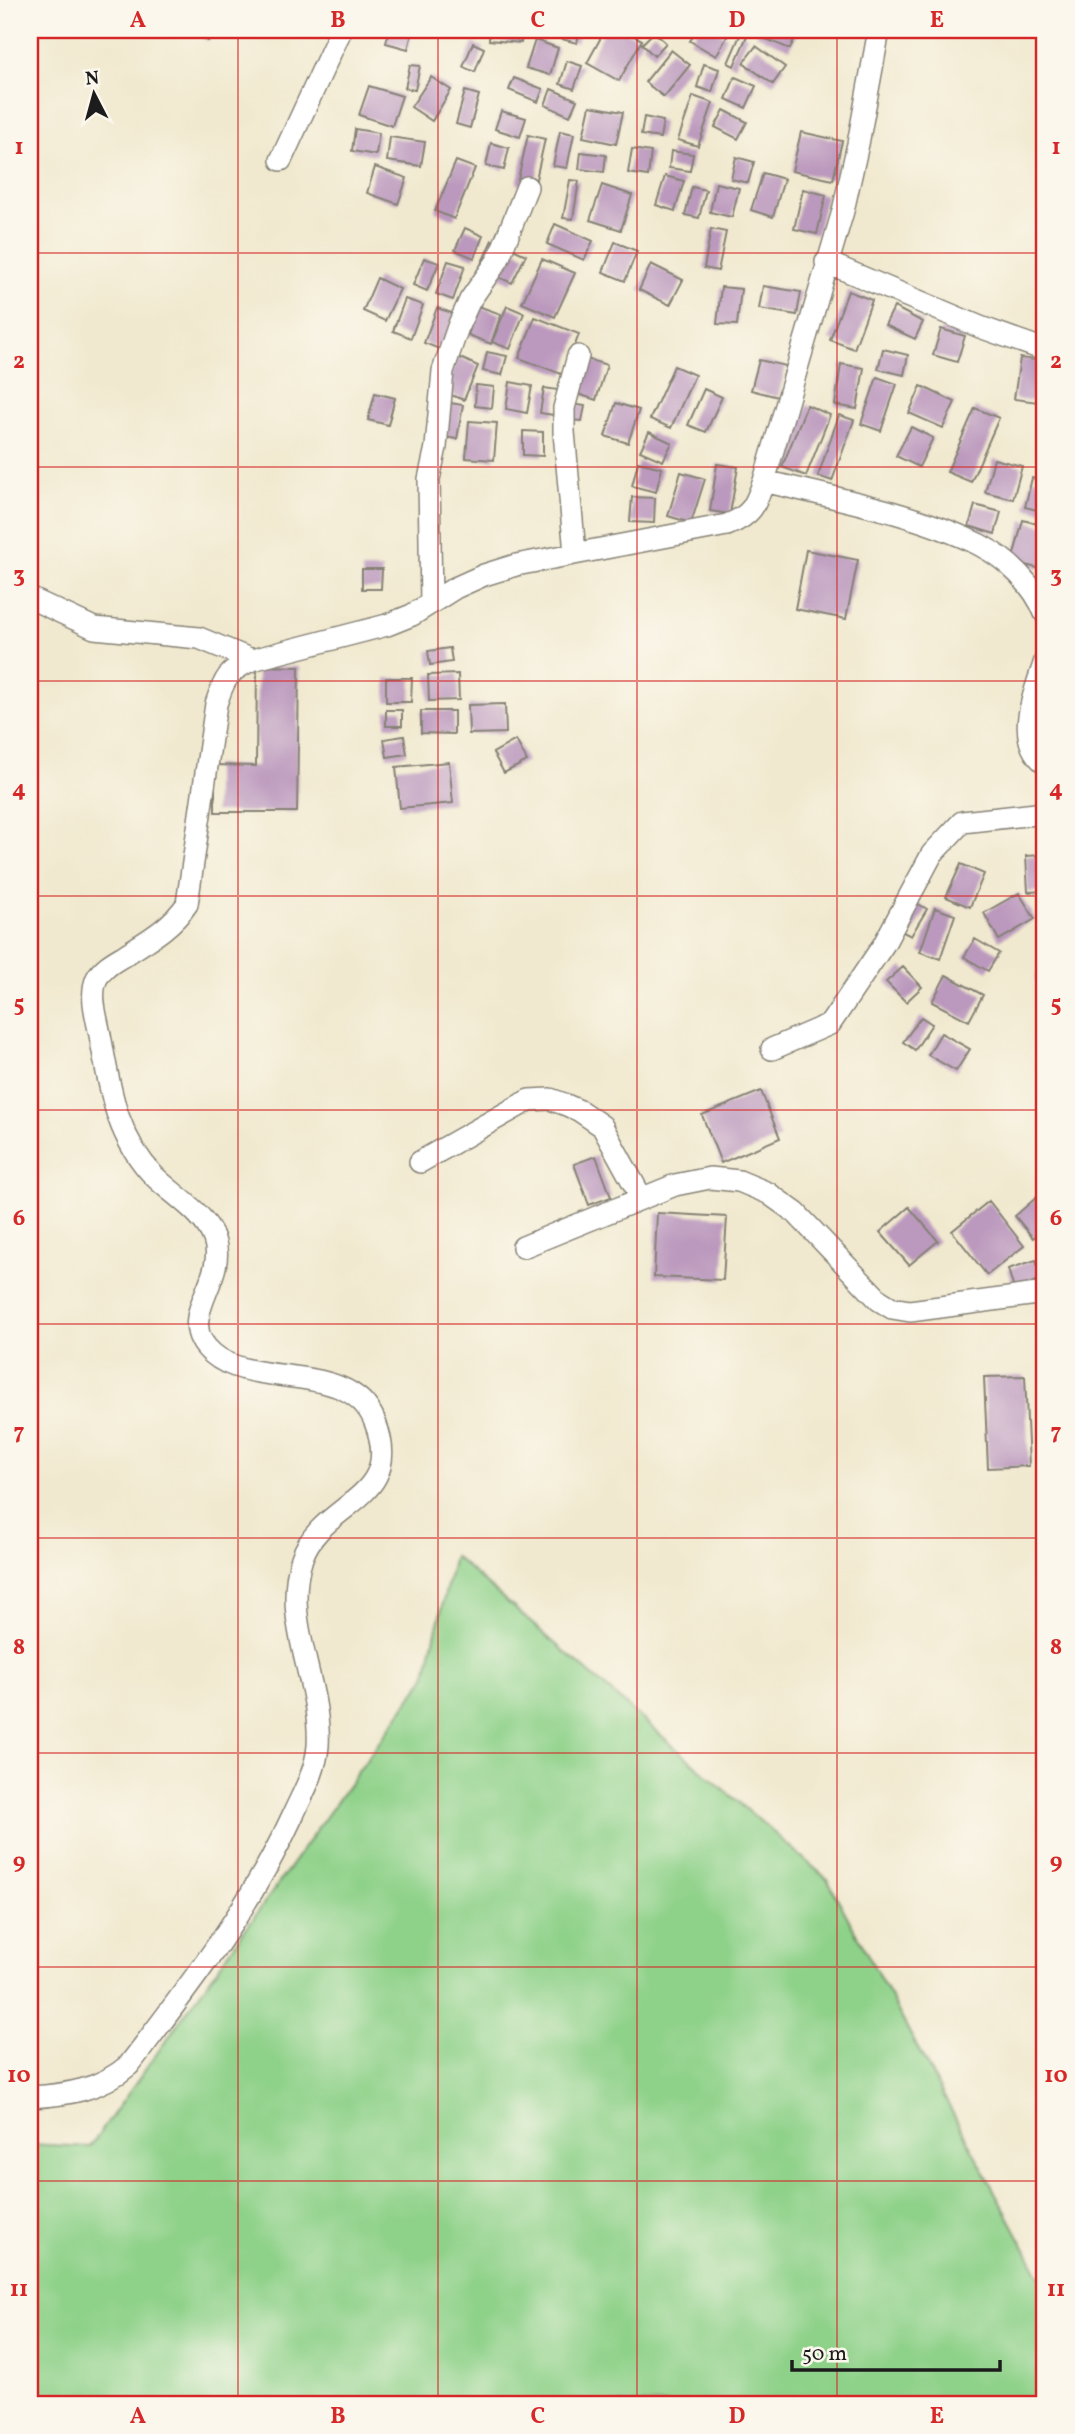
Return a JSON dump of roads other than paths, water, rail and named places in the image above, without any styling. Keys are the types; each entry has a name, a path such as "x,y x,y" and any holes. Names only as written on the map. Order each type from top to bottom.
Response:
{"street":[{"path":"281,160 341,30"},
{"path":"30,2097 76,2092 98,2086 129,2066 210,1959 247,1903 293,1816 312,1774 318,1750 315,1706 299,1631 296,1602 297,1577 303,1556 312,1538 367,1492 376,1479 381,1464 379,1436 370,1411 348,1392 320,1381 246,1369 226,1363 202,1343 197,1316 217,1266 214,1238 207,1225 152,1174 119,1125 93,995 97,978 106,967 166,929 187,904 215,704 222,684 233,669 252,660 387,625 412,615 484,575 529,562 727,525 742,519 751,511 764,481 806,343 850,183 879,30"},
{"path":"431,603 429,479 436,446 443,371 459,324 470,300 498,260 527,187"},
{"path":"827,262 980,327 1045,350"},
{"path":"575,553 564,408 578,356"},
{"path":"764,481 874,507 980,545 1016,571 1040,600 1045,613"},
{"path":"30,598 94,628 199,638 252,660"},
{"path":"1045,661 1028,727 1033,749 1045,763"},
{"path":"772,1049 830,1024 884,944 932,854 962,822 1045,813"},
{"path":"420,1162 529,1100 550,1099 580,1111 601,1126 641,1198"},
{"path":"523,1247 675,1185 710,1178 738,1181 768,1194 796,1213 879,1300 901,1311 1045,1293"}]}
